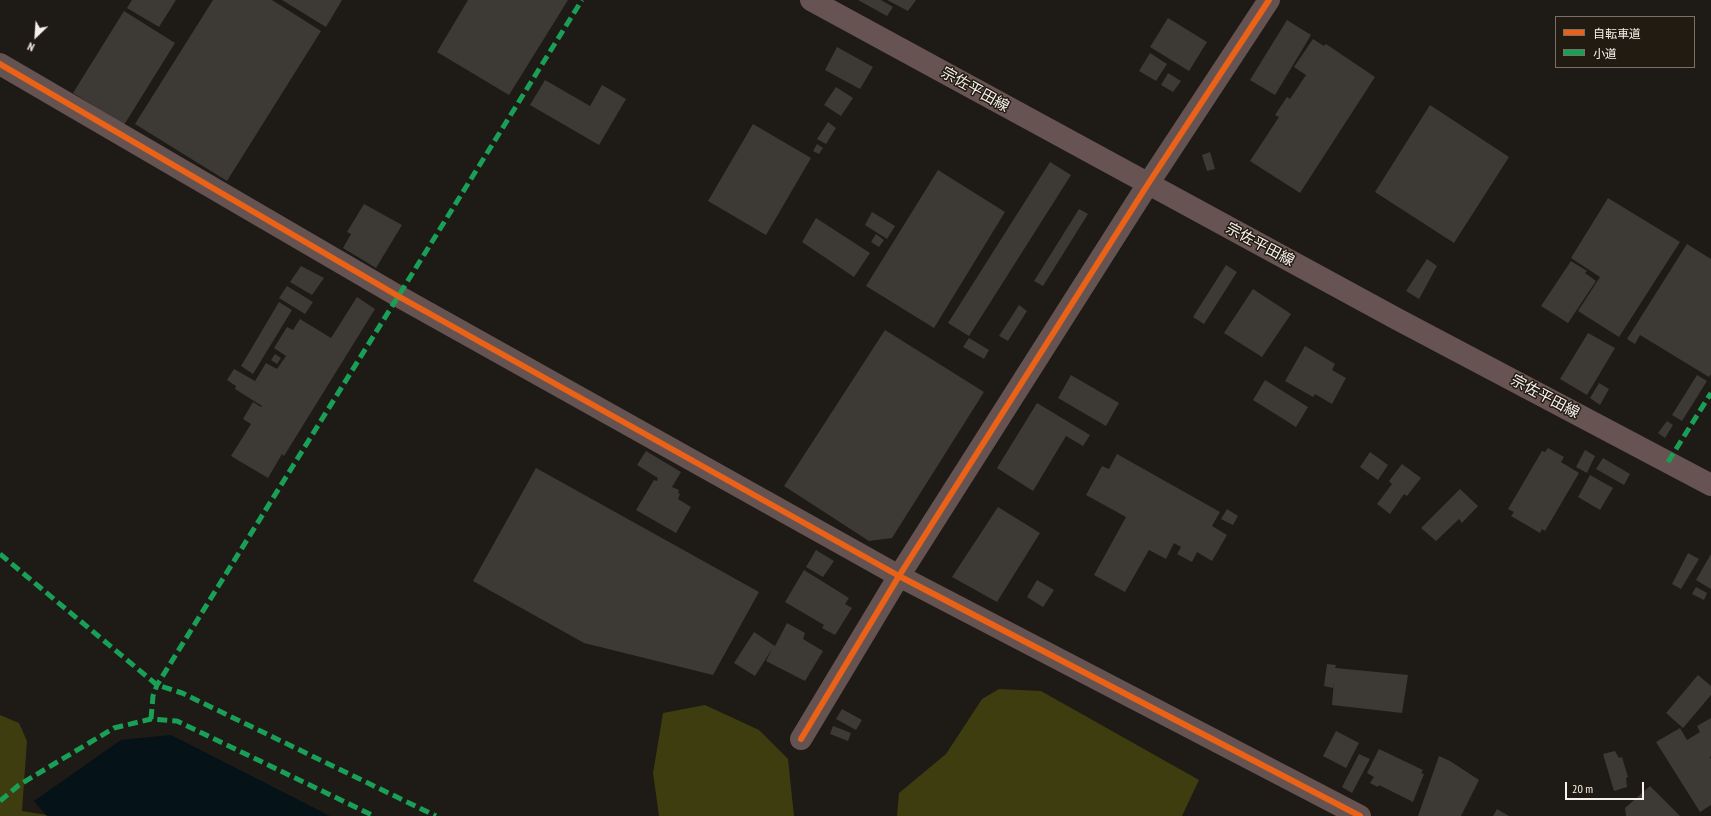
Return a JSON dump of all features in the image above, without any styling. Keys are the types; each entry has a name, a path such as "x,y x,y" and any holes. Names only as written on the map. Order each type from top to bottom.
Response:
{"main road":[{"name":"宗佐平田線","path":"811,0 1397,319 1711,484"}],"street":[{"path":"800,739 899,576 1148,184 1269,0"},
{"path":"0,64 398,296 899,576 1360,816"}],"shaded area":[{"path":"999,689 1041,691 1199,780 1182,816 897,816 899,793 946,754 982,699"},
{"path":"705,705 759,730 788,759 794,816 659,816 653,773 663,713"},
{"path":"0,715 19,723 27,741 22,811 53,816 0,816"},
{"path":"171,735 330,816 47,816 34,801 121,740"}],"building":[{"path":"132,0 176,0 159,27 127,8"},
{"path":"213,0 272,0 321,31 227,181 135,124"},
{"path":"282,0 342,0 326,27"},
{"path":"468,0 568,0 509,95 437,52"},
{"path":"858,0 881,0 893,7 887,16"},
{"path":"887,0 916,0 908,11"},
{"path":"124,11 175,43 124,125 73,93"},
{"path":"1168,18 1207,42 1189,71 1150,47"},
{"path":"1287,20 1311,35 1275,95 1250,80"},
{"path":"1313,39 1324,46 1326,44 1375,77 1300,193 1250,161 1279,117 1275,115 1287,97 1290,99 1306,75 1294,67"},
{"path":"837,47 873,67 860,89 825,70"},
{"path":"1150,53 1167,64 1156,81 1139,71"},
{"path":"1168,73 1181,81 1173,92 1161,85"},
{"path":"545,80 590,106 602,85 626,99 599,145 530,105"},
{"path":"836,87 853,98 841,116 824,105"},
{"path":"1430,105 1509,157 1454,243 1375,192"},
{"path":"828,122 836,128 826,144 817,139"},
{"path":"753,124 811,158 766,235 708,201"},
{"path":"817,144 823,148 819,154 813,151"},
{"path":"1210,152 1215,169 1207,171 1202,155"},
{"path":"1050,162 1071,175 969,336 948,323"},
{"path":"938,170 1005,212 934,328 866,286"},
{"path":"1608,198 1680,242 1619,337 1578,311 1600,277 1571,258"},
{"path":"364,204 402,225 376,268 343,248 351,234 347,232"},
{"path":"1079,209 1088,214 1043,286 1034,281"},
{"path":"872,212 895,226 887,239 865,225"},
{"path":"816,218 870,253 854,277 802,242"},
{"path":"876,234 884,240 879,247 871,242"},
{"path":"1687,244 1711,259 1711,374 1709,377 1640,335 1635,344 1627,339"},
{"path":"1427,259 1437,266 1419,299 1406,291"},
{"path":"1571,261 1587,271 1585,273 1596,281 1568,323 1541,306"},
{"path":"1226,265 1237,272 1204,324 1193,317"},
{"path":"301,266 324,278 312,295 290,282"},
{"path":"287,286 313,302 305,314 279,298"},
{"path":"1253,289 1291,314 1262,357 1224,333"},
{"path":"357,297 375,309 284,456 282,454 268,478 231,456 251,424 243,419 253,402 261,407 262,406 235,389 236,386 227,380 234,369 255,381 266,363 277,369 286,356 274,348 287,327 293,330 300,319 331,338"},
{"path":"279,302 292,310 253,374 241,366"},
{"path":"1019,305 1027,311 1008,341 999,336"},
{"path":"885,330 984,392 892,538 869,541 784,486"},
{"path":"1588,333 1615,348 1587,395 1560,379"},
{"path":"969,338 989,350 984,359 963,347"},
{"path":"1305,346 1335,364 1332,370 1346,378 1332,404 1315,394 1313,397 1285,381"},
{"path":"275,354 281,358 277,364 271,360"},
{"path":"1071,375 1119,403 1106,426 1058,398"},
{"path":"1697,375 1707,381 1682,421 1672,415"},
{"path":"1265,380 1308,407 1296,427 1253,400"},
{"path":"1599,383 1609,389 1600,405 1590,398"},
{"path":"1037,403 1090,435 1083,446 1066,436 1033,491 997,468"},
{"path":"1667,421 1673,425 1665,438 1658,433"},
{"path":"1548,448 1564,457 1561,462 1579,473 1545,531 1542,529 1540,533 1511,516 1514,512 1508,509 1542,451 1545,452"},
{"path":"1585,450 1595,456 1587,473 1576,467"},
{"path":"646,451 681,472 672,487 679,490 678,493 680,494 678,499 691,507 676,533 636,510 654,480 657,481 658,478 637,465"},
{"path":"1370,452 1388,465 1378,480 1360,467"},
{"path":"1117,454 1220,512 1212,526 1227,535 1212,561 1197,552 1192,562 1177,554 1181,547 1174,543 1166,559 1149,550 1125,592 1094,575 1126,517 1086,495 1102,466 1109,469"},
{"path":"1603,458 1630,474 1624,485 1596,469"},
{"path":"1402,464 1421,478 1407,496 1404,494 1390,514 1377,504 1392,484 1389,481"},
{"path":"536,468 759,592 713,675 584,643 473,581"},
{"path":"1590,475 1613,488 1600,510 1578,497"},
{"path":"1460,489 1478,506 1462,523 1459,519 1436,541 1421,528"},
{"path":"998,507 1040,533 997,602 952,577"},
{"path":"1227,509 1238,516 1233,525 1221,519"},
{"path":"816,550 834,561 823,577 806,567"},
{"path":"1688,553 1699,559 1681,589 1672,584"},
{"path":"1711,554 1711,589 1696,580"},
{"path":"804,570 849,598 845,604 852,608 835,635 822,628 824,625 785,602"},
{"path":"1037,580 1054,590 1043,607 1027,597"},
{"path":"1696,587 1707,593 1704,600 1692,594"},
{"path":"787,623 805,633 803,639 823,651 805,681 766,661 772,649 755,676 734,663 754,632 775,646"},
{"path":"1327,664 1336,665 1335,668 1408,675 1402,713 1332,705 1334,680 1333,688 1324,686"},
{"path":"1698,675 1711,686 1711,695 1683,728 1666,713"},
{"path":"842,709 862,720 856,730 836,719"},
{"path":"1711,718 1711,805 1700,812 1656,742 1680,728 1687,740 1700,732 1697,726"},
{"path":"833,726 851,733 848,741 830,734"},
{"path":"1336,731 1359,743 1346,768 1323,756"},
{"path":"1379,749 1423,770 1421,773 1424,774 1413,802 1379,785 1378,787 1370,783 1374,777 1367,773"},
{"path":"1615,751 1619,758 1622,757 1628,777 1626,778 1627,787 1614,791 1603,754"},
{"path":"1359,754 1370,759 1352,793 1342,787"},
{"path":"1439,756 1450,761 1479,780 1461,816 1418,816"},
{"path":"1650,786 1680,816 1626,816 1625,808"},
{"path":"1497,809 1509,816 1493,816"}],"marked path":[{"path":"151,719 153,696 157,685 582,0"},
{"path":"1668,462 1711,393"},
{"path":"0,554 157,685 182,693 436,816"},
{"path":"0,801 19,785 114,728 151,719 177,721 374,816"}],"cycle path":[{"path":"801,739 899,576 1148,184 1269,0"},
{"path":"0,64 398,296 899,576 1360,816"}]}
